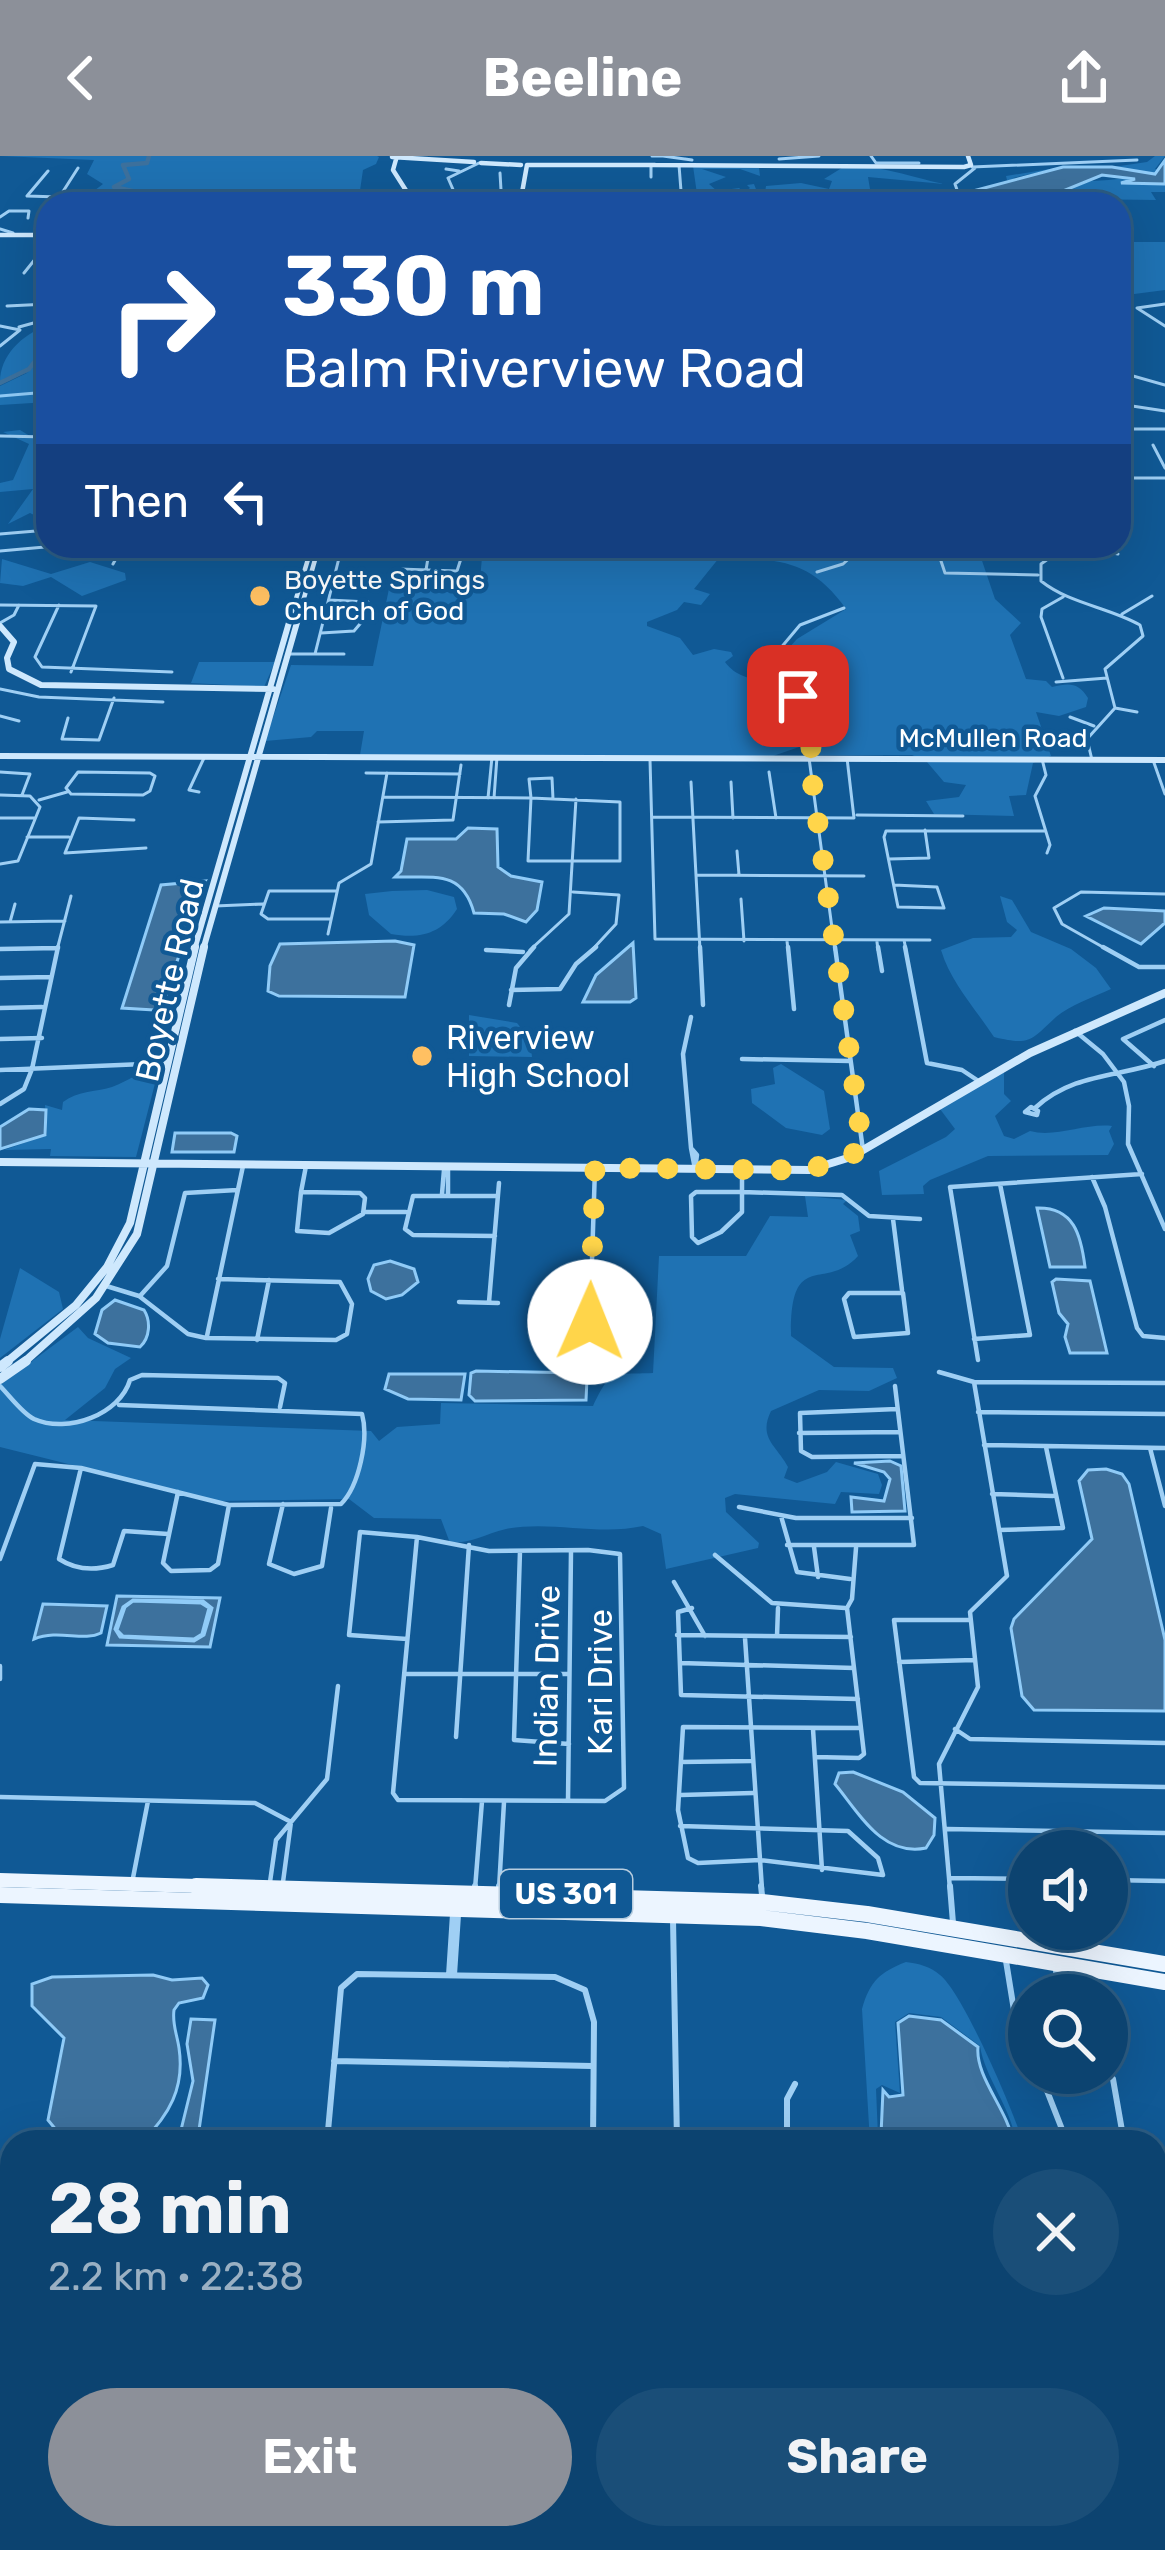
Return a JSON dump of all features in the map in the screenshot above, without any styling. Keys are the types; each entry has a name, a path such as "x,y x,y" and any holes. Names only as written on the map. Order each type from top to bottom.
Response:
{"main road":[{"path":"406,156 479,162"},
{"path":"394,157 526,163 972,167 968,156"},
{"path":"394,157 389,169 403,192"},
{"path":"394,157 394,172 403,192"},
{"path":"393,178 402,184"},
{"path":"0,234 34,235"},
{"path":"0,234 36,237"},
{"name":"Boyette Road","path":"274,690 290,654 313,558"},
{"name":"Boyette Road","path":"0,1382 56,1337 101,1284 126,1234 151,1161 190,960 220,849 313,558"},
{"path":"0,625 13,638 7,664 14,674 41,685 274,690"},
{"name":"McMullen Road","path":"0,756 1165,760"},
{"name":"McMullen Road","path":"128,757 251,757"},
{"name":"Boyette Road","path":"172,1063 251,757"},
{"path":"225,832 235,826 234,802"},
{"path":"213,876 213,904"},
{"path":"188,1012 184,1009 193,969 190,960"},
{"path":"0,1159 809,1170 863,1150 1075,1031 1165,993"},
{"path":"151,1161 307,1164"},
{"name":"Boyette Road","path":"0,1367 101,1284"},
{"name":"US 301","path":"0,1887 406,1898 475,1891 762,1902 1165,1964"},
{"path":"406,1898 484,1899 499,1892"},
{"path":"503,1910 516,1901 602,1903 619,1895"},
{"name":"US 301","path":"406,1898 456,1909 673,1913 825,1925 1165,1982"},
{"path":"640,1913 664,1906 745,1908 762,1902"},
{"path":"825,1925 853,1920 934,1933 953,1928"}],"street":[{"path":"652,156 686,159"},
{"path":"758,156 760,165"},
{"path":"779,159 819,156"},
{"path":"871,156 874,162 920,165 916,156"},
{"path":"959,192 956,182 972,167 1137,160"},
{"path":"453,192 449,177 479,162"},
{"path":"459,172 448,170 462,165"},
{"path":"651,177 653,165"},
{"path":"679,165 681,192"},
{"path":"972,167 1019,168"},
{"path":"62,192 78,168"},
{"path":"36,196 27,196 48,171"},
{"path":"496,192 502,190 500,173"},
{"path":"0,217 4,212 29,211 28,218"},
{"path":"24,273 36,255"},
{"path":"1165,304 1134,308 1165,326"},
{"path":"7,306 36,305"},
{"path":"0,326 36,322"},
{"path":"0,346 20,332 18,327"},
{"path":"1131,375 1165,385"},
{"path":"1131,406 1165,411"},
{"path":"1131,429 1165,429"},
{"path":"0,436 36,436"},
{"path":"1154,445 1165,468"},
{"path":"1131,478 1165,478"},
{"path":"0,534 36,531"},
{"path":"0,550 36,547"},
{"path":"113,564 116,558"},
{"path":"315,654 338,558"},
{"path":"426,571 428,558"},
{"path":"399,569 461,569 463,558"},
{"path":"818,572 849,558"},
{"path":"940,558 945,573 1039,575 1063,597 1122,614 1140,625 1143,638 1138,646 1110,662 1107,678 1115,708"},
{"path":"1039,575 1041,564 1049,558"},
{"path":"1122,614 1152,596"},
{"path":"1063,597 1042,609 1041,615 1063,677"},
{"path":"321,633 354,631 365,618 368,602 329,600"},
{"path":"0,605 97,608 71,672"},
{"path":"0,625 19,605"},
{"path":"59,605 36,661 47,670 172,672"},
{"path":"844,608 808,620 770,660 781,682 811,714 809,758 863,1150"},
{"path":"290,654 344,654"},
{"path":"138,686 144,672"},
{"path":"1056,682 1063,677 1107,678"},
{"path":"70,698 75,686"},
{"path":"0,688 24,696 164,702"},
{"path":"68,718 62,739 100,740 114,698"},
{"path":"1115,708 1137,712"},
{"path":"1092,760 1086,742 1094,726 1115,708"},
{"path":"0,716 19,721"},
{"path":"1070,717 1094,726"},
{"path":"199,792 189,790 204,758"},
{"path":"847,758 855,817"},
{"path":"491,798 492,759"},
{"path":"650,760 655,939 930,940"},
{"path":"1042,760 1046,784 1035,796 1047,853"},
{"path":"1153,760 1165,794"},
{"path":"378,822 451,822 461,765"},
{"path":"0,772 30,774 22,795"},
{"path":"0,795 39,800 67,792 143,795 150,791 155,776 78,772 71,776 67,792"},
{"path":"770,772 776,818"},
{"path":"366,773 460,774"},
{"path":"328,934 340,882 371,865 387,773"},
{"path":"382,797 531,799 553,799 576,799 620,802 620,861 527,860 531,799 528,781 536,776 553,779 553,799"},
{"path":"691,782 703,1005"},
{"path":"730,782 734,818"},
{"path":"509,1006 513,970 523,952 565,922 573,892 576,799"},
{"path":"0,864 18,861 39,800"},
{"path":"652,817 963,816"},
{"path":"0,818 35,818"},
{"path":"134,820 79,818 65,850 71,854 146,848"},
{"path":"889,859 929,859 926,830"},
{"path":"894,885 938,886 944,908 902,910 894,885 886,831 1046,831"},
{"path":"27,836 69,837"},
{"path":"737,851 739,875"},
{"path":"697,875 864,876"},
{"path":"331,919 261,915 271,890 337,891"},
{"path":"1165,894 1086,891 1054,908 1062,924 1139,967 1165,967"},
{"path":"510,989 560,989 566,971 616,925 619,895 573,892"},
{"path":"0,1104 24,1089 32,1069 42,1038 42,1007 71,896"},
{"path":"741,899 744,940"},
{"path":"10,922 15,904"},
{"path":"213,904 263,904"},
{"path":"0,922 64,921"},
{"path":"904,940 927,1063 957,1068 980,1082"},
{"path":"787,941 794,1010"},
{"path":"877,942 882,971"},
{"path":"0,950 58,948"},
{"path":"486,950 523,952"},
{"path":"0,978 50,977"},
{"path":"0,1008 42,1007"},
{"path":"691,1017 683,1054 695,1169"},
{"path":"1154,1066 1123,1040 1165,1019"},
{"path":"1075,1031 1119,1074 1129,1105 1123,1129 1165,1229"},
{"path":"0,1039 42,1038"},
{"path":"742,1060 850,1061"},
{"path":"1035,1108 1065,1082 1165,1061"},
{"path":"0,1070 172,1063"},
{"path":"301,1192 362,1194 361,1218 332,1233 299,1233 295,1227 301,1192 307,1164"},
{"path":"445,1195 448,1165"},
{"path":"206,1338 243,1166"},
{"path":"590,1322 595,1168"},
{"path":"742,1170 742,1192 742,1212 722,1232 698,1243 692,1237 691,1196 742,1192 842,1195 868,1216 920,1219"},
{"path":"978,1360 949,1190 1142,1174"},
{"path":"1092,1178 1102,1198 1137,1328 1143,1336 1165,1338"},
{"path":"490,1302 499,1184"},
{"path":"974,1339 1019,1340 1030,1334 1000,1184"},
{"path":"139,1297 167,1266 185,1193 237,1190"},
{"path":"495,1236 413,1235 405,1229 413,1196 498,1196"},
{"path":"363,1211 407,1212"},
{"path":"893,1219 903,1293 908,1333 902,1337 854,1336 848,1328 844,1299 849,1293 903,1293"},
{"path":"101,1284 139,1297 188,1334 206,1338 336,1340 347,1334 352,1304 340,1282 218,1279"},
{"path":"257,1340 269,1280"},
{"path":"459,1302 498,1303"},
{"path":"939,1372 974,1382 1165,1382"},
{"path":"119,1405 136,1376 278,1378 285,1383 280,1409"},
{"path":"0,1382 31,1418 44,1424 94,1417 119,1405 362,1414 365,1424 353,1492 341,1504 229,1505 81,1468 41,1464 29,1470 0,1559"},
{"path":"953,1928 939,1764 978,1687 970,1612 1006,1576 974,1382"},
{"path":"787,1545 908,1548 916,1540 895,1386"},
{"path":"897,1409 806,1411 798,1418 801,1451 812,1457 903,1456"},
{"path":"978,1412 1165,1414"},
{"path":"799,1433 900,1432"},
{"path":"984,1445 1165,1448"},
{"path":"999,1530 1063,1528 1046,1447"},
{"path":"1150,1448 1165,1506"},
{"path":"81,1468 59,1558 67,1566 104,1569 113,1565 124,1531 168,1534"},
{"path":"178,1492 163,1563 171,1571 210,1570 218,1564 229,1505"},
{"path":"992,1494 1055,1496"},
{"path":"283,1504 269,1564 279,1572 310,1574 322,1566 331,1505"},
{"path":"739,1507 749,1513 781,1516 912,1518"},
{"path":"781,1516 797,1573 853,1579"},
{"path":"407,1639 354,1637 348,1630 360,1532 520,1551 571,1552"},
{"path":"416,1536 393,1793 398,1800 568,1801"},
{"path":"456,1737 469,1545"},
{"path":"814,1546 818,1577"},
{"path":"815,1757 860,1758 864,1754 847,1608 856,1547"},
{"path":"520,1551 514,1740 569,1744"},
{"name":"Kari Drive","path":"568,1801 605,1802 624,1788 620,1554 571,1552"},
{"name":"Indian Drive","path":"568,1801 571,1552"},
{"path":"715,1556 762,1601 778,1608 847,1608"},
{"path":"674,1582 705,1636"},
{"path":"692,1608 678,1612 681,1695 858,1700"},
{"path":"777,1636 778,1608"},
{"path":"968,1620 894,1620 914,1777 920,1783 1165,1787"},
{"path":"677,1635 852,1637"},
{"path":"745,1638 762,1902"},
{"path":"899,1661 975,1660"},
{"path":"679,1663 854,1668"},
{"path":"0,1666 0,1679"},
{"path":"404,1674 569,1674"},
{"path":"276,1892 276,1840 327,1779 338,1686"},
{"path":"680,1826 755,1825 855,1835 878,1858 883,1875 760,1860 698,1863 682,1846 680,1826 680,1795 683,1726 861,1728"},
{"path":"813,1729 822,1870"},
{"path":"955,1729 970,1739 1165,1743"},
{"path":"681,1762 751,1761"},
{"path":"680,1795 753,1792"},
{"path":"0,1797 255,1803 291,1822"},
{"path":"127,1888 148,1801"},
{"path":"475,1891 482,1801"},
{"path":"499,1892 504,1801"},
{"path":"276,1892 291,1822"},
{"path":"947,1829 1165,1833"},
{"path":"952,1878 1008,1879"},
{"path":"1128,1880 1165,1881"},
{"path":"451,1975 456,1909"},
{"path":"673,1913 677,2130"},
{"path":"1005,1955 1008,1974"},
{"path":"1056,1964 1057,1974"},
{"path":"328,2130 341,1988 347,1978 451,1975 555,1977 585,1990 593,2007 593,2130"},
{"path":"334,2061 594,2066"},
{"path":"787,2130 788,2098 795,2084"},
{"path":"1048,2094 1062,2130"},
{"path":"1116,2094 1122,2130"}],"shaded area":[{"path":"0,156 379,157 363,170 360,192 93,192 103,184 87,174 94,160"},
{"path":"1165,156 1155,169 1165,171 1165,192 1151,192 1156,200 1131,200 1131,192 1036,192 1006,176 1062,167 1013,178 1036,188 1035,184 1147,174 1113,167"},
{"path":"1165,160 1165,184 1121,183 1135,179 1102,175 1060,192 973,191 1063,167 1112,167 1155,174"},
{"path":"693,166 759,168 760,176 740,169 702,169 726,177 709,184 717,191 739,188 744,192 697,192"},
{"path":"845,166 944,184 868,177 870,192 765,192 766,186 801,183 829,189 832,181 824,179"},
{"path":"1131,242 1165,242 1165,290 1131,294"},
{"path":"36,331 36,403 0,405 0,386 29,372 0,382 8,355"},
{"path":"20,430 36,440 36,516 30,513 8,524 33,489 0,492 0,483 13,480 29,444 3,432"},
{"path":"482,558 719,558 694,589 710,594 701,605 684,602 647,626 680,638 693,655 714,649 731,652 733,656 725,662 734,671 786,691 804,718 810,719 809,751 802,746 773,756 360,755 364,731 317,731 311,737 265,741 291,665 373,666 391,579 480,580"},
{"path":"719,558 981,558 995,599 1021,623 1010,635 1026,679 1046,681 1052,687 1077,686 1088,698 1086,707 1059,716 1036,712 1051,756 1033,763 1026,795 1009,796 1014,816 934,814 926,801 959,797 966,785 944,782 927,762 912,755 818,755 819,750 813,750 813,714 789,688 776,662 797,639 846,609 833,592 805,571 758,559"},
{"path":"2,559 51,574 90,562 125,573 126,580 82,596 51,577 23,586 0,583"},
{"path":"199,662 275,662 264,687 191,683"},
{"path":"468,828 497,829 498,867 511,876 542,882 537,910 526,922 504,914 474,913 462,889 444,879 395,877 401,871 407,839 456,839"},
{"path":"205,881 193,899 194,910 163,1004 154,1010 122,1008 161,885"},
{"path":"427,890 454,897 457,909 429,933 391,934 369,915 365,894"},
{"path":"1000,896 1012,900 1031,932 1071,949 1096,968 1111,989 1068,1009 1023,1041 994,1037 957,984 941,950 973,938 1011,937 1017,930 1007,922"},
{"path":"1104,908 1165,911 1165,923 1141,944 1086,916"},
{"path":"395,941 414,945 405,997 279,996 268,991 270,966 280,944"},
{"path":"633,943 636,998 583,1002 596,975"},
{"path":"469,1015 517,1023 530,1039 532,1057 469,1056"},
{"path":"781,1064 824,1091 830,1129 822,1135 786,1128 752,1103 751,1089 775,1084 773,1068"},
{"path":"159,1068 136,1157 4,1150 47,1135 45,1105 62,1110 63,1102 74,1096"},
{"path":"1004,1071 1004,1094 1011,1101 995,1116 1004,1136 1014,1139 1030,1131 1112,1126 1114,1144 1108,1155 988,1156 930,1180 923,1186 924,1194 882,1195 879,1171 955,1129 940,1109"},
{"path":"29,1109 46,1110 45,1135 0,1149 0,1127"},
{"path":"175,1133 237,1136 234,1152 172,1152"},
{"path":"805,1196 847,1200 843,1204 858,1216 860,1231 850,1235 858,1256 833,1272 803,1281 792,1309 791,1336 834,1367 893,1368 897,1378 869,1391 819,1390 771,1411 766,1428 788,1467 784,1478 797,1483 827,1472 836,1462 878,1474 882,1485 879,1494 841,1492 835,1504 735,1494 725,1498 726,1512 759,1543 758,1548 666,1569 661,1534 643,1526 523,1527 450,1543 441,1519 374,1518 349,1499 217,1501 0,1447 0,1385 78,1327 88,1338 131,1358 115,1369 105,1388 65,1420 371,1431 379,1441 397,1427 440,1424 441,1403 593,1406 614,1376 653,1373 659,1256 746,1256 770,1216 808,1217"},
{"path":"1037,1208 1060,1212 1073,1225 1085,1267 1050,1267"},
{"path":"390,1261 414,1269 418,1282 402,1295 386,1299 371,1291 368,1279 374,1265"},
{"path":"20,1268 59,1292 63,1309 0,1358 0,1339"},
{"path":"1090,1281 1107,1353 1070,1353 1065,1337 1068,1324 1059,1313 1052,1282"},
{"path":"115,1300 144,1310 148,1329 140,1347 108,1343 95,1334 102,1310"},
{"path":"471,1373 582,1373 587,1379 586,1400 475,1401 469,1395"},
{"path":"389,1374 465,1374 461,1400 408,1399 385,1389"},
{"path":"890,1461 901,1466 905,1511 852,1512 851,1497 884,1501 890,1479 884,1472 854,1463"},
{"path":"1088,1470 1122,1474 1129,1484 1165,1640 1165,1711 1034,1710 1022,1696 1011,1628 1014,1619 1092,1539 1079,1481"},
{"path":"117,1596 220,1598 210,1647 107,1645","holes":["133,1600 203,1601 212,1608 204,1635 194,1641 120,1637 115,1629 123,1607"]},
{"path":"133,1601 201,1603 209,1608 202,1634 194,1639 123,1636 117,1630 125,1607"},
{"path":"43,1604 107,1606 101,1633 34,1639"},
{"path":"853,1772 903,1792 935,1818 934,1835 926,1848 897,1846 873,1830 835,1784 839,1773"},
{"path":"906,1962 920,1965 932,1969 950,1986 986,2053 1018,2130 1013,2130 980,2046 941,2017 909,2013 895,2022 900,2093 882,2085 876,2089 878,2130 869,2130 862,2009 877,1979"},
{"path":"153,1975 172,1980 202,1978 208,1985 203,1998 179,2003 174,2010 180,2076 167,2111 153,2130 56,2130 48,2120 64,2038 32,2006 32,1984 52,1977"},
{"path":"909,2016 941,2020 978,2047 982,2070 1009,2130 881,2130 883,2090 889,2097 903,2095 898,2023"},
{"path":"191,2019 215,2020 199,2130 181,2130 193,2081 187,2044"}],"waterway":[{"path":"137,192 114,187 129,179 123,165 147,163 149,156"},
{"path":"36,348 36,352"},
{"path":"0,383 29,369 36,360"},
{"path":"0,396 36,393"}],"place":[{"name":"Boyette Springs Church of God","path":"260,596"},
{"name":"Riverview High School","path":"422,1056"}],"route":[{"path":"590,1322 595,1168 809,1170 863,1150 809,758 811,714 798,696"}]}
